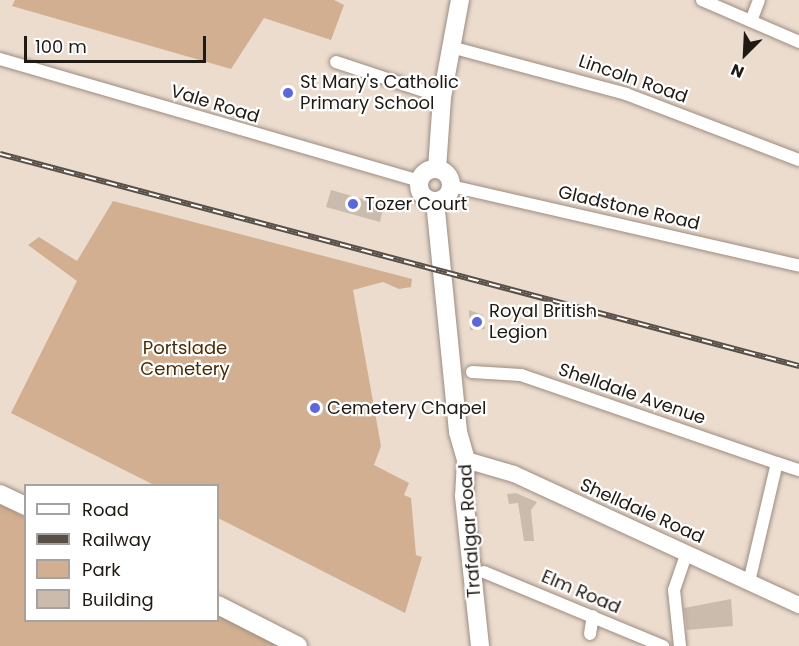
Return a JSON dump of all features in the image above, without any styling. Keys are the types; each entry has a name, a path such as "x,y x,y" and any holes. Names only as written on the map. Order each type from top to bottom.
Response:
{"main road":[{"path":"436,169 442,97 460,0"},
{"path":"436,169 447,173 451,186 445,198 435,201 421,193 420,181 426,172 436,169"},
{"name":"Trafalgar Road","path":"435,201 458,432 466,460 464,496 480,646"},
{"path":"0,494 24,505"},
{"path":"219,606 298,646"}],"street":[{"path":"702,0 799,42"},
{"path":"751,21 759,0"},
{"name":"Lincoln Road","path":"451,47 616,90 799,160"},
{"name":"Vale Road","path":"0,59 420,181"},
{"path":"336,62 442,97"},
{"name":"Gladstone Road","path":"451,186 799,266"},
{"name":"Shelldale Avenue","path":"472,372 521,375 799,470"},
{"name":"Shelldale Road","path":"466,460 514,474 799,605"},
{"path":"749,582 777,463"},
{"path":"680,646 674,590 687,552"},
{"name":"Elm Road","path":"484,572 663,646"},
{"path":"590,634 593,616"}],"green space":[{"path":"15,0 334,0 344,5 331,40 264,18 231,69 12,6"},
{"name":"Portslade Cemetery","path":"113,201 412,279 411,287 399,289 383,282 353,290 381,446 374,465 409,483 404,495 411,498 416,555 422,557 405,613 219,519 219,484 152,484 11,413 77,281 28,245 39,237 77,261"},
{"path":"0,504 24,516 24,622 219,622 219,616 279,646 0,646"}],"building":[{"name":"Tozer Court","path":"331,190 384,205 380,222 326,207"},
{"name":"Royal British Legion","path":"469,310 483,315 485,329 470,330"},
{"name":"Cemetery Chapel","path":"309,399 325,404 322,416 305,411"},
{"path":"516,493 537,502 531,510 534,541 524,541 518,503 509,504 507,494"},
{"path":"731,599 733,626 687,630 684,608"}],"railway":[{"path":"0,154 799,366"}],"place":[{"name":"St Mary's Catholic Primary School","path":"288,93"},
{"name":"Tozer Court","path":"353,204"},
{"name":"Royal British Legion","path":"477,322"},
{"name":"Cemetery Chapel","path":"315,408"}]}
